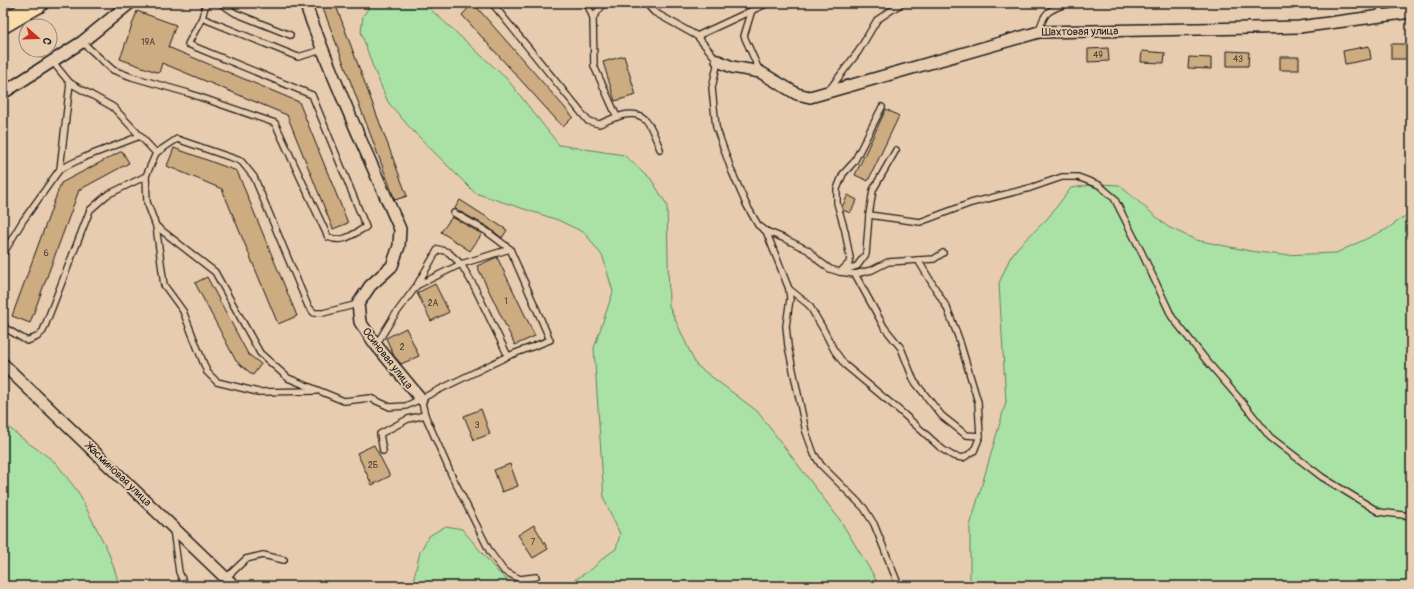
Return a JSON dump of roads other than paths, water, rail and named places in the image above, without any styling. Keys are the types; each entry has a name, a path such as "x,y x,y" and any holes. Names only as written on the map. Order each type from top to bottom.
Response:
{"main road":[{"path":"3,24 38,3"}],"street":[{"path":"3,93 82,42 130,3"},
{"path":"305,3 322,50 400,228 399,246 392,266 370,286 358,304"},
{"name":"Шахтовая улица","path":"718,61 732,68 760,72 797,94 810,97 1039,32 1299,27 1411,12"},
{"name":"Осиновая улица","path":"358,304 360,322 376,345 421,399"},
{"name":"Жасминовая улица","path":"3,364 230,582"}],"lane":[{"path":"82,42 113,70 275,122 328,237 334,240 341,240 366,227 312,95 188,44 202,18 206,3"},
{"path":"220,3 235,13 290,35"},
{"path":"492,3 588,121 599,124 617,116 635,114 646,120 660,149"},
{"path":"587,3 593,18 594,66 617,116"},
{"path":"593,18 604,3"},
{"path":"646,3 654,12 697,36 718,61 712,88 716,127 732,172 746,204 758,225 766,231 808,250 830,269 840,272 855,274 872,270 888,262 934,259 943,252"},
{"path":"697,36 768,3"},
{"path":"828,92 858,52 877,20 902,3"},
{"path":"1039,32 1041,23 1048,10 1068,3"},
{"path":"1378,17 1383,3"},
{"path":"752,10 744,36 760,72"},
{"path":"202,18 298,57 322,50"},
{"path":"52,61 70,83 113,107 156,153"},
{"path":"60,169 70,83"},
{"path":"840,272 849,263 850,258 845,231 837,203 837,189 843,174 854,162 882,107"},
{"path":"3,254 22,222 60,169 85,157 140,136"},
{"path":"319,391 258,392 217,382 207,372 183,311 164,285 156,226 147,202 146,176 156,153 177,139 241,161 254,177 308,306 314,313 323,313 358,304"},
{"path":"840,272 857,266 866,254 869,215 873,190 896,150"},
{"path":"3,320 5,328 27,341 37,337 43,331 90,210 107,195 146,176"},
{"path":"869,215 920,222 971,203 1030,188 1062,177 1078,177 1099,184 1114,198 1172,317 1270,437 1322,477 1379,512 1411,516"},
{"path":"156,226 215,272 260,353 288,378 344,401 370,398 390,407 406,406 508,356 550,340 510,248 486,231 454,213"},
{"path":"766,231 789,289 790,299 786,326 788,346 806,432 814,454 821,465 864,508 874,524 899,586"},
{"path":"417,286 461,264 510,248"},
{"path":"376,345 392,319 417,286 438,249 448,252 461,264 474,286 508,356"},
{"path":"789,289 809,305 834,350 845,365 899,410 942,449 953,456 963,458 974,451 980,436 978,402 959,339 947,308 918,260"},
{"path":"855,274 884,327 900,348 914,381 942,416 966,435 980,436"},
{"name":"Осиновая улица","path":"421,399 425,415 451,474 490,552 504,571 520,579 536,577"},
{"path":"383,451 380,434 408,419 425,415"},
{"path":"173,526 179,572 185,586"},
{"path":"230,582 246,559 262,555 284,560"}]}
